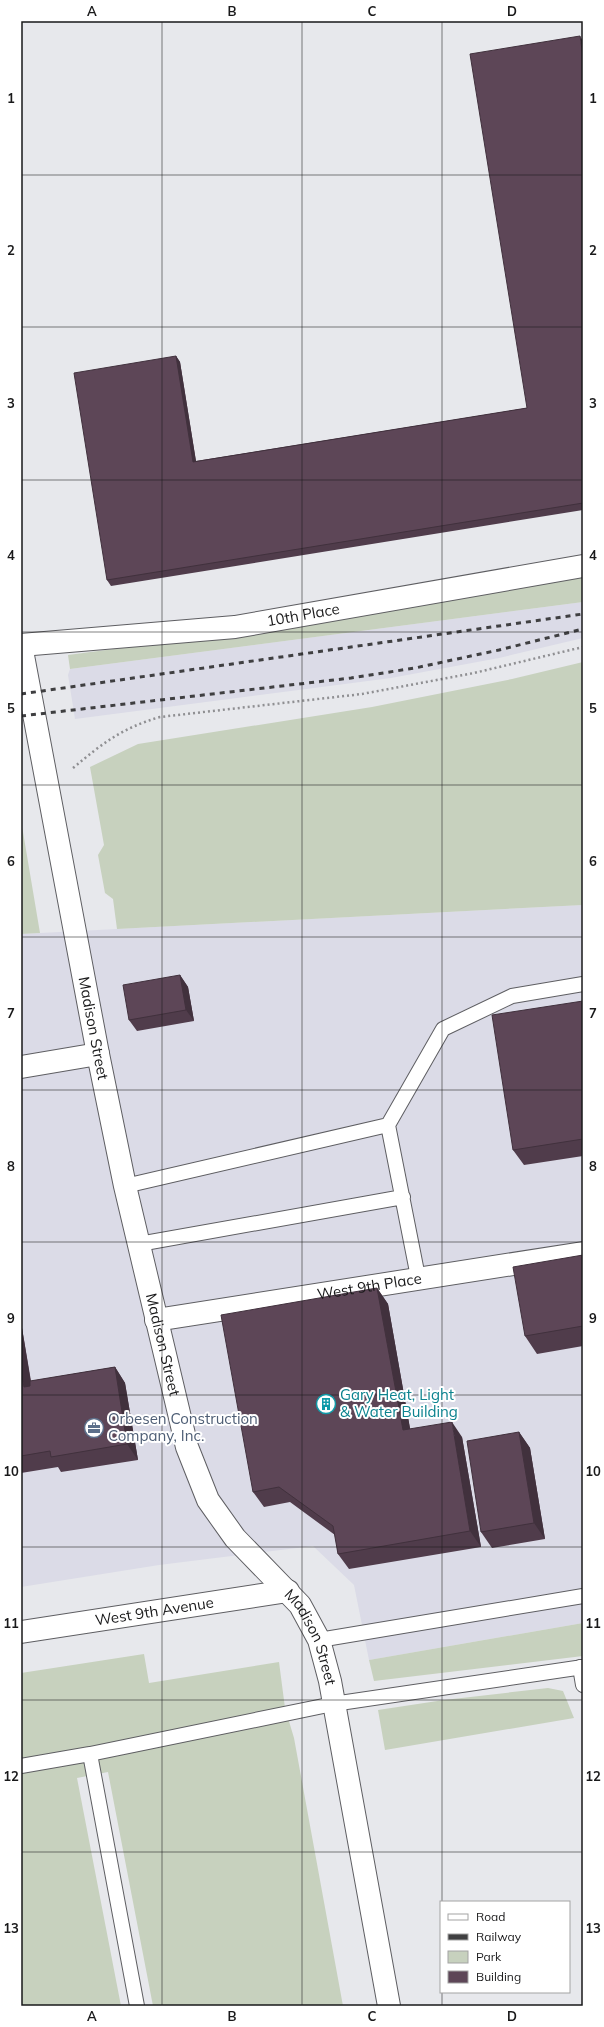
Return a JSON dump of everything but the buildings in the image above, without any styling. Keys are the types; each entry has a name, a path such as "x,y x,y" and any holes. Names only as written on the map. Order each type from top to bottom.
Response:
{"street":[{"name":"10th Place","path":"21,645 235,627 583,566"},
{"name":"Madison Street","path":"21,645 98,1054 125,1186 187,1447 208,1500 235,1538 300,1605 319,1640 334,1704 389,2006"},
{"path":"21,1067 98,1054"},
{"name":"West 9th Place","path":"156,1320 583,1253"},
{"name":"West 9th Avenue","path":"21,1632 288,1591"}],"lane":[{"path":"418,1278 388,1125 443,1029 512,996 583,984"},
{"path":"125,1186 388,1125"},
{"path":"139,1244 403,1197"},
{"path":"319,1640 583,1596"},
{"path":"21,1766 90,1754 334,1704 582,1667 583,1685"},
{"path":"90,1754 137,2006"}],"path":[{"path":"48,788 112,737 139,723 160,717 362,694 474,673 583,647"}],"shaded area":[{"path":"583,602 583,638 499,658 391,678 75,719 68,675 70,669"},
{"path":"583,905 583,1623 369,1660 354,1585 313,1546 159,1565 21,1587 21,934"}],"green space":[{"path":"583,577 583,602 70,669 68,655 235,633"},
{"path":"583,662 583,905 117,929 113,899 105,893 98,855 104,845 90,767 138,744 372,707 512,679"},
{"path":"21,824 23,832 40,933 21,934"},
{"path":"583,1623 583,1656 374,1681 369,1660"},
{"path":"144,1654 149,1683 279,1662 285,1708 294,1738 343,2006 153,2006 108,1772 77,1778 121,2006 21,2006 21,1673"},
{"path":"548,1688 563,1691 574,1718 385,1750 378,1710 444,1700"}],"railway":[{"path":"21,694 583,614"},
{"path":"21,716 351,678 415,668 499,650 583,629"}],"place":[{"name":"Gary Heat, Light & Water Building","path":"326,1404"},
{"name":"Orbesen Construction Company, Inc.","path":"94,1428"}]}
